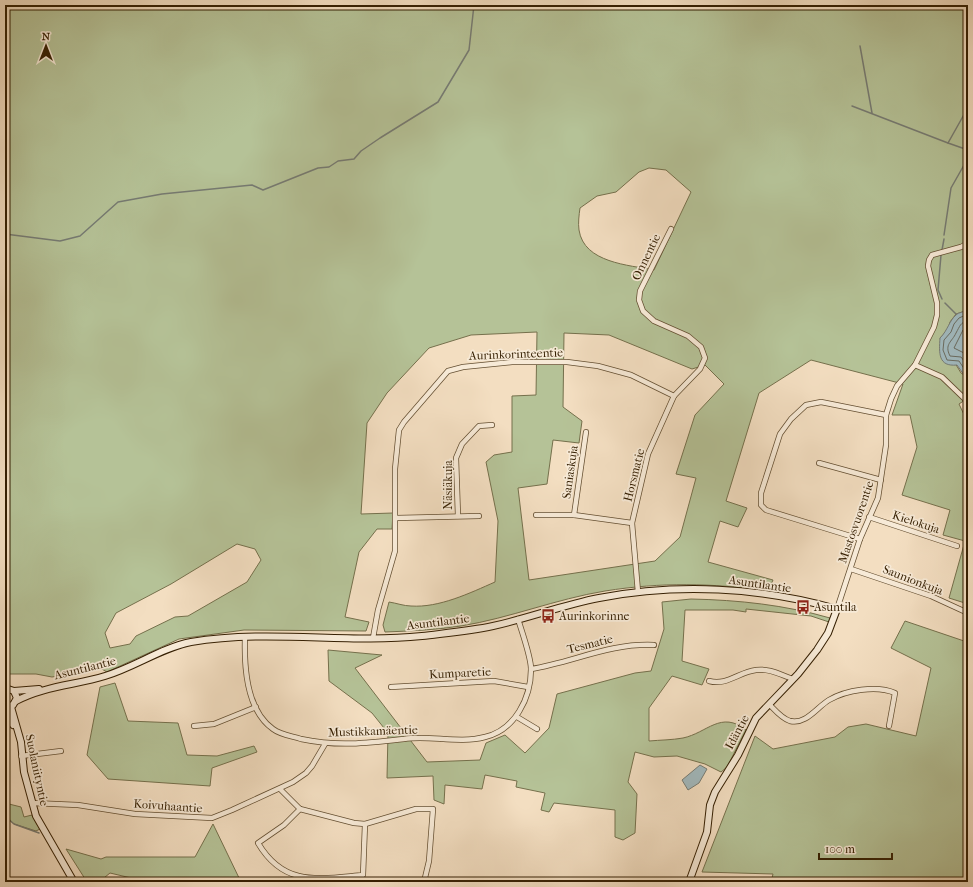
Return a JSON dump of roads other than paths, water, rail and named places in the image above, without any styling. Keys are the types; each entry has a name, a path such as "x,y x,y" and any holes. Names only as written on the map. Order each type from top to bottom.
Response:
{"street":[{"name":"Onnentie","path":"670,229 657,260 640,291 639,300 643,311 654,321 688,336 701,347 704,358 700,369 695,376"},
{"name":"Mastosvuorentie","path":"837,609 860,539 878,498 886,446 886,415 897,386 915,365 934,327 937,315 937,303 928,266 929,260 932,255 961,248 968,243"},
{"name":"Aurinkorinteentie","path":"373,638 378,610 395,551 395,469 399,430 404,422 448,371 463,366 512,362 567,362 598,366 631,375 674,396"},
{"path":"915,365 942,377 968,402"},
{"name":"Horsmatie","path":"638,592 632,523 648,454 674,396 695,376"},
{"path":"860,539 766,510 761,505 761,493 780,434 791,419 806,405 821,402 886,415"},
{"name":"Näsiäkuja","path":"458,516 456,458 462,444 479,426 492,425"},
{"name":"Saniaskuja","path":"574,515 586,432"},
{"path":"819,463 881,480"},
{"path":"536,515 574,515 632,523"},
{"path":"396,518 480,516"},
{"name":"Kielokuja","path":"869,517 957,546"},
{"name":"Saunionkuja","path":"850,569 932,596 968,613"},
{"name":"Asuntilantie","path":"14,691 45,689 108,675 170,648 188,643 245,636 268,635 395,638 468,630 518,619 586,601 638,592 707,589 744,591 837,609"},
{"name":"Idäntie","path":"689,882 707,832 710,805 715,792 738,755 756,718 798,674 824,638 837,609"},
{"name":"Mustikkamäentie","path":"245,636 244,664 247,685 256,707 272,729 289,736 325,744 360,744 405,738 436,740 485,738 502,730 517,716 525,702 531,669 518,619"},
{"name":"Tesmatie","path":"531,669 605,649 626,645 654,645"},
{"path":"709,681 721,683 754,670 762,669 793,678"},
{"name":"Kumparetie","path":"391,687 494,681 528,687"},
{"path":"5,688 14,691 16,701 7,708"},
{"name":"Asuntilantie","path":"16,701 45,689"},
{"path":"769,704 780,715 791,721 804,720 830,700 844,693 887,690 895,694 889,726"},
{"path":"194,726 214,724 256,707"},
{"name":"Suolaniityntie","path":"7,708 9,719 15,726 21,742 21,756 36,816 74,882"},
{"path":"517,716 537,729"},
{"name":"Koivuhaantie","path":"32,803 78,805 135,814 204,819 219,816 280,789 306,773 318,758 325,744"},
{"path":"21,756 61,751"},
{"path":"280,789 300,809 340,820 365,824 416,809 433,809 429,861 424,882"},
{"path":"300,809 284,825 258,843 265,856 294,877 312,879 362,875 365,824"}],"water":[{"path":"967,309 968,375 964,375 957,365 946,364 941,358 940,338 954,317"},
{"path":"700,765 707,769 699,783 688,790 682,780"}],"waterway":[{"path":"5,234 60,241 80,236 118,202 162,194 252,185 263,190 318,168 329,167 338,161 354,159 361,151 380,138 438,102 469,50 474,5"},
{"path":"968,27 966,32 968,43"},
{"path":"860,46 872,113"},
{"path":"852,106 948,143"},
{"path":"966,111 948,143 968,150"},
{"path":"944,235 951,188 968,158"},
{"path":"942,250 944,239"},
{"path":"941,255 938,290 942,299"},
{"path":"945,303 956,314"},
{"path":"5,816 14,824 39,833"}],"place":[{"name":"Asuntila","path":"803,607"},
{"name":"Aurinkorinne","path":"548,616"}]}
